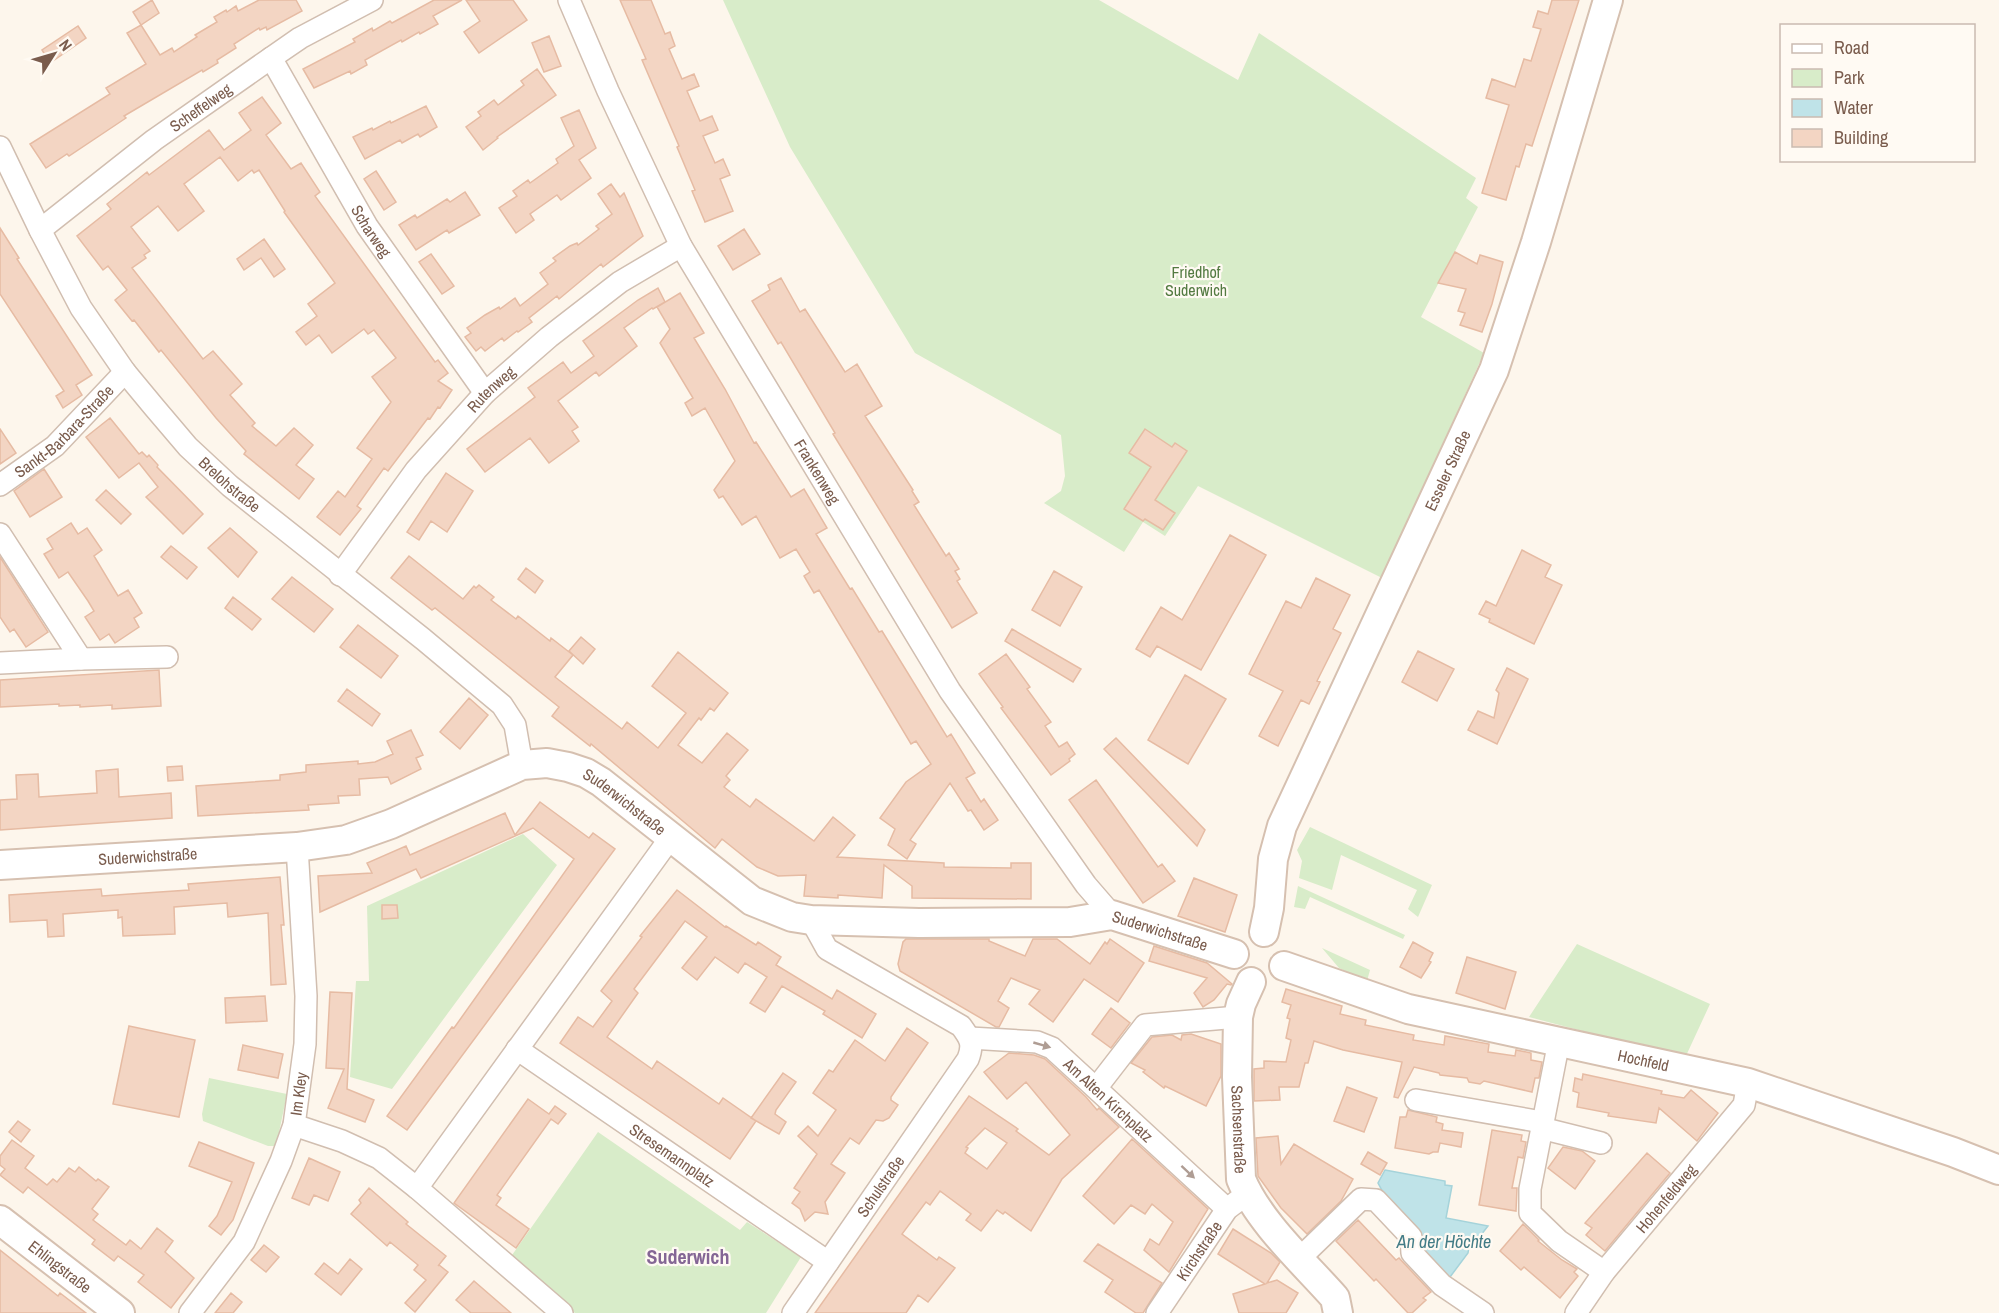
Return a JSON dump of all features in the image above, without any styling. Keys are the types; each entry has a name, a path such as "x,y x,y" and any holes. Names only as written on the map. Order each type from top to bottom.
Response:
{"main road":[{"name":"Esseler Straße","path":"1264,932 1274,859 1282,826 1494,370 1536,242 1608,0"},
{"name":"Suderwichstraße","path":"0,865 297,847 346,840 391,824 522,765 547,763 586,773 601,782 752,901 792,916 811,920 919,924 1070,921 1112,915 1234,954"},
{"path":"1264,932 1277,938 1282,944 1285,951 1284,966 1277,977 1258,984 1240,974 1234,961 1234,954 1238,944 1245,937 1264,932"},
{"name":"Hochfeld","path":"1284,966 1408,1010 1748,1083 1942,1148 1999,1170"},
{"name":"Sachsenstraße","path":"1251,982 1238,1017 1237,1077 1241,1179 1237,1201 1261,1214 1335,1298 1338,1313"},
{"name":"Ehlingstraße","path":"0,1220 120,1313"}],"street":[{"name":"Scheffelweg","path":"39,231 154,140 271,58 300,38 372,0"},
{"name":"Frankenweg","path":"569,0 608,91 681,246 950,691 1086,885 1112,915"},
{"name":"Scharweg","path":"271,58 367,226 485,393"},
{"name":"Brelohstraße","path":"0,147 39,231 81,308 125,372 188,447 230,486 423,639 502,705 515,725 522,765"},
{"name":"Rutenweg","path":"340,575 416,470 485,393 549,337 620,282 681,246"},
{"name":"Sankt-Barbara-Straße","path":"0,485 55,446 125,372"},
{"path":"0,534 81,659"},
{"path":"0,663 167,657"},
{"path":"417,1188 671,837"},
{"name":"Im Kley","path":"190,1313 244,1242 281,1161 294,1125 305,1044 306,996 297,847"},
{"path":"811,920 827,949 961,1026 970,1038"},
{"path":"1097,1087 1145,1025 1238,1017"},
{"name":"Schulstraße","path":"793,1313 968,1059 972,1048 970,1038"},
{"name":"Am Alten Kirchplatz","path":"970,1038 1036,1042 1052,1048 1237,1201"},
{"path":"1559,1041 1530,1189 1530,1213 1559,1241 1604,1272"},
{"name":"Stresemannplatz","path":"517,1049 828,1262"},
{"name":"Hohenfeldweg","path":"1576,1313 1604,1272 1744,1105 1748,1083"},
{"path":"1416,1100 1541,1125 1600,1143"},
{"path":"294,1125 342,1141 379,1158 562,1313"},
{"path":"1300,1258 1361,1199 1376,1200 1411,1237 1412,1253 1442,1285 1482,1313"},
{"name":"Kirchstraße","path":"1157,1313 1237,1201"}],"green space":[{"name":"Friedhof Suderwich","path":"723,0 1099,0 1238,80 1259,33 1476,178 1466,198 1478,207 1421,317 1484,353 1382,578 1198,486 1165,536 1143,522 1124,552 1044,503 1061,491 1065,476 1061,435 915,353 790,147"},
{"path":"1310,827 1432,885 1418,917 1408,909 1417,890 1341,855 1332,890 1299,878 1302,861 1297,850"},
{"path":"523,834 557,865 392,1089 350,1077 356,981 369,981 367,906"},
{"path":"1298,886 1405,935 1403,939 1310,897 1305,909 1294,907"},
{"path":"1577,944 1710,1004 1685,1058 1529,1017"},
{"path":"1322,948 1370,970 1367,981 1339,968"},
{"path":"209,1078 287,1094 275,1146 268,1146 203,1121 202,1114"},
{"path":"598,1132 740,1230 747,1222 801,1257 766,1313 575,1313 510,1258"}],"water":[{"name":"An der Höchte","path":"1385,1170 1445,1181 1445,1185 1452,1186 1446,1218 1488,1226 1477,1240 1470,1240 1468,1253 1447,1281 1417,1248 1421,1233 1385,1196 1378,1183"}],"building":[{"path":"152,0 159,13 141,25 133,12"},
{"path":"259,0 296,0 302,11 267,30 266,27 260,30 259,28 234,44 236,48 217,60 218,63 124,116 126,118 69,156 67,154 46,168 30,144 110,94 106,88 146,64 127,33 141,25 160,55 172,48 174,52 197,37 195,35 217,22 214,17 236,6 238,11"},
{"path":"434,0 462,0 433,16 438,24 402,42 401,40 365,60 367,65 351,74 350,71 314,88 303,69 355,42 353,39 372,28 373,31 390,21 392,23"},
{"path":"466,0 513,0 527,20 479,53 464,32 480,21"},
{"path":"620,0 651,0 665,34 670,32 675,46 669,49 682,79 694,74 699,86 687,91 700,121 712,116 718,130 703,136 715,163 723,159 730,175 720,179 733,211 705,222 692,191 695,190 677,147 679,146 642,60 646,59"},
{"path":"1552,0 1579,0 1532,146 1526,144 1519,167 1516,166 1506,200 1482,193 1509,105 1486,98 1492,79 1515,87 1524,59 1531,61 1541,29 1533,27 1538,11 1548,14"},
{"path":"78,26 86,38 50,63 42,50"},
{"path":"549,36 561,66 544,72 532,43"},
{"path":"537,69 556,95 497,137 483,150 466,127 481,116 478,112 494,100 498,105 524,85 521,81"},
{"path":"262,97 281,123 266,135 291,169 301,163 320,192 315,196 435,362 438,360 448,373 438,381 452,390 388,471 384,468 357,506 361,509 340,535 317,517 338,491 345,497 372,459 357,448 391,402 372,377 396,358 374,330 368,334 364,329 332,353 319,335 306,345 296,332 317,316 308,304 335,283 284,212 259,170 254,173 252,170 238,181 220,157 184,184 204,211 178,231 158,206 131,227 150,251 144,255 146,258 132,268 203,359 213,351 242,384 230,395 255,423 252,426 276,446 294,428 313,445 296,465 314,479 299,499 244,454 246,451 161,350 159,352 115,300 127,290 108,266 103,270 77,236 111,209 107,204 147,172 149,175 209,130 224,150 251,130 239,113"},
{"path":"426,106 437,127 420,137 418,134 402,143 400,140 365,159 353,137 390,121 391,123"},
{"path":"579,110 596,148 579,160 591,178 561,200 557,195 530,214 534,220 516,233 499,208 517,196 513,191 528,180 530,183 558,163 556,159 574,146 561,118"},
{"path":"376,171 396,202 384,210 364,179"},
{"path":"611,184 620,197 624,193 643,236 603,267 601,264 559,299 557,296 529,318 532,322 518,332 504,341 502,338 485,351 481,347 476,351 465,337 471,333 467,328 515,298 520,306 548,284 540,273 556,261 553,258 570,246 577,243 578,245 599,229 596,226 612,214 598,194"},
{"path":"465,192 480,215 449,233 447,230 416,250 399,225 415,215 417,218 447,199 450,202"},
{"path":"0,228 19,258 17,259 92,375 76,385 82,395 63,408 56,396 64,391 0,294"},
{"path":"744,229 760,254 733,270 718,246"},
{"path":"264,239 285,269 274,277 261,258 244,270 237,259"},
{"path":"1455,252 1477,264 1480,255 1503,262 1482,332 1460,325 1465,313 1458,311 1466,289 1438,283"},
{"path":"431,254 454,286 442,294 419,262"},
{"path":"781,278 800,312 805,309 845,372 857,364 882,406 865,416 913,490 919,502 914,505 946,556 949,553 959,569 955,571 960,579 957,581 977,613 952,628 833,434 835,433 781,342 778,344 752,301 770,290 768,285"},
{"path":"658,288 665,302 652,308 624,328 637,346 599,376 596,372 558,401 578,427 572,431 579,441 549,463 530,438 485,472 467,449 535,397 528,388 563,362 571,373 594,356 583,341"},
{"path":"680,293 704,333 694,338 754,443 756,442 791,497 804,489 827,528 816,534 879,632 882,631 947,737 951,734 975,773 966,778 981,802 984,799 998,820 984,830 971,810 968,811 950,783 910,840 916,844 907,859 888,845 895,829 880,818 906,782 931,764 916,741 911,744 819,590 814,593 804,576 810,572 796,549 780,558 756,516 742,525 723,496 719,498 714,490 735,461 705,408 692,416 685,403 693,398 660,343 670,329 657,307"},
{"path":"110,418 139,454 142,452 147,457 149,455 158,465 157,467 203,514 183,534 146,497 158,487 139,463 119,478 86,437"},
{"path":"0,429 16,453 0,464"},
{"path":"1145,429 1172,447 1175,443 1187,451 1155,500 1175,513 1163,530 1124,509 1151,467 1129,453"},
{"path":"44,469 62,497 30,517 14,491"},
{"path":"446,473 473,491 447,532 431,521 419,540 407,532"},
{"path":"106,490 131,514 121,524 96,500"},
{"path":"71,523 78,534 87,528 102,550 94,556 118,596 128,590 142,613 134,618 139,627 115,643 109,634 100,640 85,617 94,611 88,601 68,572 59,578 44,554 53,549 47,539"},
{"path":"230,528 257,552 238,577 208,548"},
{"path":"1230,535 1266,555 1201,670 1157,646 1150,657 1136,649 1161,607 1182,620"},
{"path":"171,546 197,567 187,579 161,557"},
{"path":"1522,550 1551,565 1545,577 1562,585 1534,644 1489,622 1490,619 1479,614 1486,601 1496,606"},
{"path":"409,556 463,599 474,586 476,588 479,585 494,597 491,600 516,619 518,616 550,641 551,638 573,655 555,677 622,729 627,722 658,748 686,713 652,686 678,652 728,693 714,711 710,708 701,720 699,718 678,745 702,763 727,733 748,750 726,776 730,780 724,787 750,807 756,799 814,841 833,817 855,835 837,857 944,863 944,867 1011,868 1011,863 1031,863 1031,899 912,898 912,886 884,865 882,898 838,895 838,898 804,896 806,875 778,876 757,867 722,839 715,848 591,744 590,746 552,716 559,707 435,608 432,610 391,578"},
{"path":"0,557 48,632 26,647 14,629 10,632 0,617"},
{"path":"526,568 543,581 535,593 518,579"},
{"path":"1054,571 1082,587 1060,626 1032,610"},
{"path":"292,577 333,609 314,632 272,599"},
{"path":"1316,578 1350,595 1333,629 1341,633 1317,681 1320,682 1309,704 1301,700 1278,746 1259,736 1283,691 1249,674 1286,601 1301,608"},
{"path":"233,597 261,619 252,630 225,608"},
{"path":"358,625 398,656 381,678 340,647"},
{"path":"1012,629 1081,669 1073,682 1005,641"},
{"path":"581,637 595,649 583,664 569,651"},
{"path":"1418,651 1454,669 1437,701 1402,682"},
{"path":"1006,654 1030,687 1027,689 1051,722 1045,726 1059,747 1067,742 1075,754 1069,759 1070,761 1051,775 1001,708 1003,707 979,674"},
{"path":"1507,668 1528,679 1497,744 1468,730 1478,711 1494,718 1499,693 1496,690"},
{"path":"159,670 161,706 112,709 112,705 80,707 80,705 59,706 59,704 0,707 0,680"},
{"path":"1185,675 1226,699 1188,764 1148,740"},
{"path":"347,689 380,714 372,726 338,701"},
{"path":"469,698 488,715 460,749 440,732"},
{"path":"411,730 423,755 416,758 421,769 391,784 388,777 359,779 360,795 338,796 339,803 308,805 309,810 198,816 196,786 280,780 280,775 306,772 306,765 375,762 393,754 387,741"},
{"path":"1116,738 1205,830 1197,846 1104,749"},
{"path":"182,766 183,780 168,781 167,767"},
{"path":"118,769 119,797 171,793 172,818 0,830 0,800 17,799 16,775 38,774 39,797 97,793 96,771"},
{"path":"1096,780 1158,867 1162,864 1175,881 1143,903 1069,800"},
{"path":"540,802 589,838 593,833 615,849 407,1130 387,1116 452,1027 454,1028 574,859 533,828 421,878 416,869 320,912 318,876 372,873 367,863 406,846 410,855 505,813 515,835"},
{"path":"280,877 286,984 271,985 268,913 228,917 227,903 174,907 175,934 123,936 122,917 118,918 118,910 63,914 64,936 48,937 47,920 10,922 9,895 101,889 102,896 189,890 188,884"},
{"path":"1194,878 1237,895 1225,932 1178,916"},
{"path":"677,890 725,927 756,945 758,942 781,957 776,965 832,999 837,990 876,1014 862,1038 823,1014 825,1011 782,986 765,1012 750,1003 767,977 745,963 738,973 715,957 697,980 682,968 707,937 685,921 634,989 638,993 607,1037 652,1069 657,1061 719,1104 723,1098 756,1121 730,1159 560,1043 578,1017 593,1027 612,1001 601,991 642,937 640,936"},
{"path":"382,905 397,905 398,918 382,919"},
{"path":"906,939 989,939 989,941 1025,956 1033,939 1057,939 1090,964 1105,942 1107,944 1110,939 1144,963 1118,1002 1084,979 1053,1022 1029,1004 1040,990 1011,978 998,1001 1009,1008 999,1027 996,1027 900,971 898,964 903,942"},
{"path":"1413,942 1433,953 1429,961 1431,962 1421,978 1400,967"},
{"path":"1154,946 1207,963 1232,984 1227,984 1214,1000 1203,1007 1194,993 1207,978 1149,961"},
{"path":"1467,957 1516,972 1505,1009 1456,993"},
{"path":"1286,989 1342,1006 1340,1014 1366,1020 1365,1025 1414,1035 1413,1040 1444,1045 1445,1036 1489,1044 1488,1052 1515,1056 1516,1050 1531,1053 1531,1060 1542,1062 1539,1078 1535,1078 1532,1092 1484,1081 1480,1084 1469,1082 1467,1078 1440,1075 1414,1067 1398,1098 1394,1097 1402,1062 1343,1050 1314,1041 1299,1087 1279,1087 1280,1100 1254,1101 1254,1069 1264,1068 1264,1061 1286,1062 1291,1040 1286,1038 1290,1019 1287,1018 1291,1005 1282,1002"},
{"path":"330,992 352,993 347,1089 374,1100 365,1122 328,1108 344,1069 326,1068"},
{"path":"265,996 267,1021 226,1023 225,998"},
{"path":"1111,1008 1130,1023 1111,1048 1092,1034"},
{"path":"129,1026 195,1040 179,1117 113,1104"},
{"path":"907,1028 928,1043 891,1097 891,1100 898,1105 889,1118 883,1121 876,1120 859,1144 850,1138 831,1164 845,1173 825,1202 828,1214 815,1212 805,1221 800,1209 792,1203 800,1192 794,1188 817,1154 798,1136 808,1126 818,1136 836,1110 813,1093 829,1070 833,1072 855,1040 885,1061"},
{"path":"1191,1034 1221,1044 1221,1076 1206,1106 1165,1086 1164,1088 1143,1072 1145,1070 1131,1063 1152,1037 1172,1035 1181,1040 1182,1035"},
{"path":"243,1045 283,1054 278,1078 238,1070"},
{"path":"1009,1053 1034,1055 1045,1059 1097,1110 1099,1108 1119,1127 1062,1179 1031,1231 1005,1212 1003,1214 997,1210 981,1231 966,1220 971,1214 940,1191 930,1205 926,1202 902,1234 937,1260 939,1257 955,1268 928,1302 918,1295 906,1313 815,1313 969,1096 1018,1129 1016,1131 1049,1155 1070,1135 1026,1082 1007,1099 984,1072","holes":["985,1128 1007,1143 987,1169 965,1153 968,1148 966,1147"]},
{"path":"783,1073 796,1082 776,1110 775,1114 786,1122 779,1134 751,1118"},
{"path":"1583,1074 1684,1098 1691,1090 1718,1113 1697,1141 1659,1108 1656,1123 1608,1116 1609,1113 1577,1107 1579,1093 1573,1091 1575,1078 1582,1080"},
{"path":"1347,1087 1377,1098 1364,1132 1334,1121"},
{"path":"528,1099 549,1114 555,1106 566,1114 558,1124 551,1119 497,1195 501,1198 496,1205 529,1229 516,1248 454,1203"},
{"path":"1408,1110 1437,1117 1436,1122 1443,1124 1442,1130 1463,1133 1461,1147 1440,1143 1438,1152 1429,1154 1395,1148 1400,1117 1406,1117"},
{"path":"18,1121 30,1130 21,1142 9,1132"},
{"path":"1492,1130 1522,1135 1521,1141 1526,1142 1523,1158 1518,1157 1512,1188 1517,1188 1516,1211 1479,1205"},
{"path":"1278,1136 1281,1164 1294,1144 1353,1179 1341,1201 1307,1234 1281,1208 1258,1176 1256,1138"},
{"path":"1132,1139 1208,1209 1169,1272 1144,1250 1150,1239 1159,1245 1173,1222 1152,1204 1145,1214 1131,1205 1114,1224 1083,1196"},
{"path":"12,1140 34,1156 25,1168 47,1185 53,1179 57,1182 69,1168 75,1172 79,1167 96,1181 98,1179 109,1187 92,1209 98,1214 93,1220 126,1245 130,1240 141,1249 157,1228 173,1241 165,1252 194,1278 171,1308 138,1282 144,1275 118,1256 114,1261 92,1244 95,1240 28,1187 23,1193 0,1175 5,1169 0,1165 0,1156"},
{"path":"199,1142 254,1163 233,1220 221,1235 209,1226 217,1216 232,1182 189,1166"},
{"path":"1563,1147 1582,1151 1595,1161 1575,1189 1548,1168"},
{"path":"1368,1152 1387,1163 1380,1175 1361,1164"},
{"path":"1647,1153 1670,1173 1605,1251 1586,1235 1592,1228 1585,1223"},
{"path":"309,1158 340,1172 328,1201 314,1195 309,1205 292,1198"},
{"path":"369,1188 408,1222 406,1224 446,1256 438,1266 448,1272 415,1312 405,1303 426,1280 414,1270 418,1265 390,1242 387,1246 351,1214 361,1203 359,1200"},
{"path":"1358,1220 1431,1292 1423,1298 1426,1300 1412,1313 1408,1313 1376,1279 1374,1281 1336,1241"},
{"path":"1523,1224 1538,1241 1577,1269 1574,1272 1578,1276 1560,1298 1524,1267 1521,1270 1500,1251"},
{"path":"1233,1229 1271,1253 1280,1262 1267,1283 1277,1280 1298,1293 1286,1313 1239,1313 1233,1294 1265,1284 1218,1254"},
{"path":"1098,1244 1162,1283 1143,1313 1136,1313 1105,1292 1113,1280 1084,1261"},
{"path":"264,1245 279,1257 266,1272 251,1260"},
{"path":"0,1250 58,1296 60,1293 86,1313 0,1313"},
{"path":"350,1259 362,1269 341,1295 315,1274 324,1263 338,1274"},
{"path":"474,1281 511,1313 471,1313 456,1300"},
{"path":"231,1293 242,1302 233,1313 215,1313"}],"district":[{"name":"Suderwich","path":"688,1257"}]}
